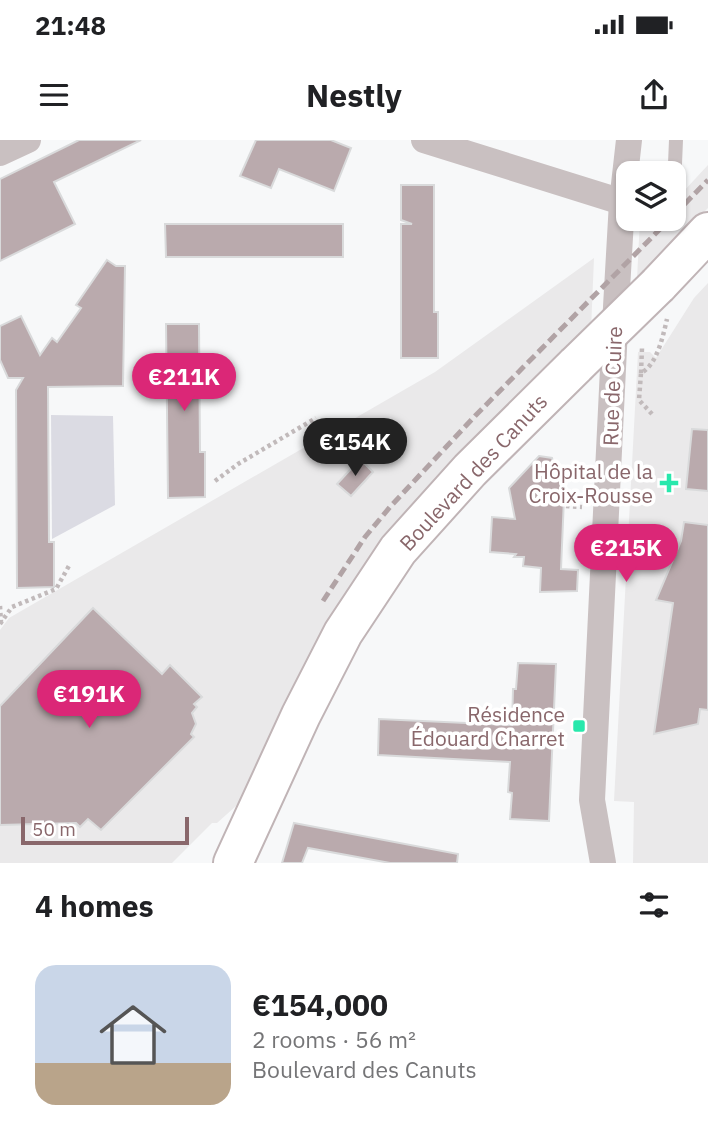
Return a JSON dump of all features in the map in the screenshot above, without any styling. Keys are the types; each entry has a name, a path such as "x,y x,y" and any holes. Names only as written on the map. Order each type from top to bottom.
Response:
{"main road":[{"name":"Boulevard des Canuts","path":"233,863 301,715 343,633 398,550 470,470 576,365 663,300 708,232"}],"street":[{"path":"0,153 28,140"},
{"path":"424,140 616,200"},
{"name":"Rue de Cuire","path":"627,161 629,140"},
{"name":"Rue de Cuire","path":"603,863 592,800 621,231"}],"lane":[{"path":"675,161 676,140"}],"path":[{"path":"641,373 652,362 663,333 663,300"},
{"path":"642,348 639,400 652,414"},
{"path":"215,481 238,464 316,418"},
{"path":"566,506 582,507"},
{"path":"1,623 12,607 57,589 70,564"},
{"path":"0,606 1,623"}],"shaded area":[{"path":"708,165 708,208 686,230 686,189"},
{"path":"639,231 685,231 637,279"},
{"path":"594,258 591,330 451,473 245,798 217,823 212,823 172,863 0,863 0,630 9,618 435,372"},
{"name":"Hôpital de la Croix-Rousse","path":"708,283 708,863 633,863 634,802 614,801 638,352 650,352 656,358 694,298"},
{"path":"51,415 113,416 115,505 52,539"}],"building":[{"path":"79,140 141,140 54,182 75,224 0,261 0,179"},
{"path":"256,140 331,140 351,148 334,191 279,169 271,188 240,176"},
{"path":"401,185 434,185 434,312 438,312 438,358 401,358 401,224 412,224 401,220"},
{"path":"165,224 343,224 343,257 166,257"},
{"path":"107,260 116,266 125,266 123,386 48,387 49,542 54,542 54,587 17,588 16,390 23,378 8,378 0,360 0,326 21,316 40,355 52,338 57,342 81,308 76,305"},
{"path":"166,324 199,324 200,452 205,452 205,497 168,498"},
{"path":"692,429 708,430 708,491 686,489"},
{"path":"539,456 552,458 554,466 565,474 561,569 578,570 577,591 540,592 541,568 523,566 524,557 514,557 516,554 490,552 492,517 515,519 509,488"},
{"path":"360,459 373,472 351,496 337,484"},
{"path":"684,522 708,525 708,710 700,709 698,724 654,734 673,603 656,600 681,541"},
{"path":"93,608 162,674 170,665 202,697 194,704 197,707 192,713 196,724 191,734 194,737 101,830 88,819 80,827 76,823 0,825 0,706"},
{"path":"518,663 556,664 549,821 510,819 510,762 378,755 379,719 512,725 513,689 516,689"},
{"path":"294,823 458,854 457,863 390,863 308,848 302,863 282,863"}],"railway":[{"path":"686,203 708,180"},
{"path":"323,601 365,537 390,507 475,416 658,231"}],"place":[{"name":"Hôpital de la Croix-Rousse","path":"669,483"},
{"name":"Résidence Édouard Charret","path":"579,726"}]}
